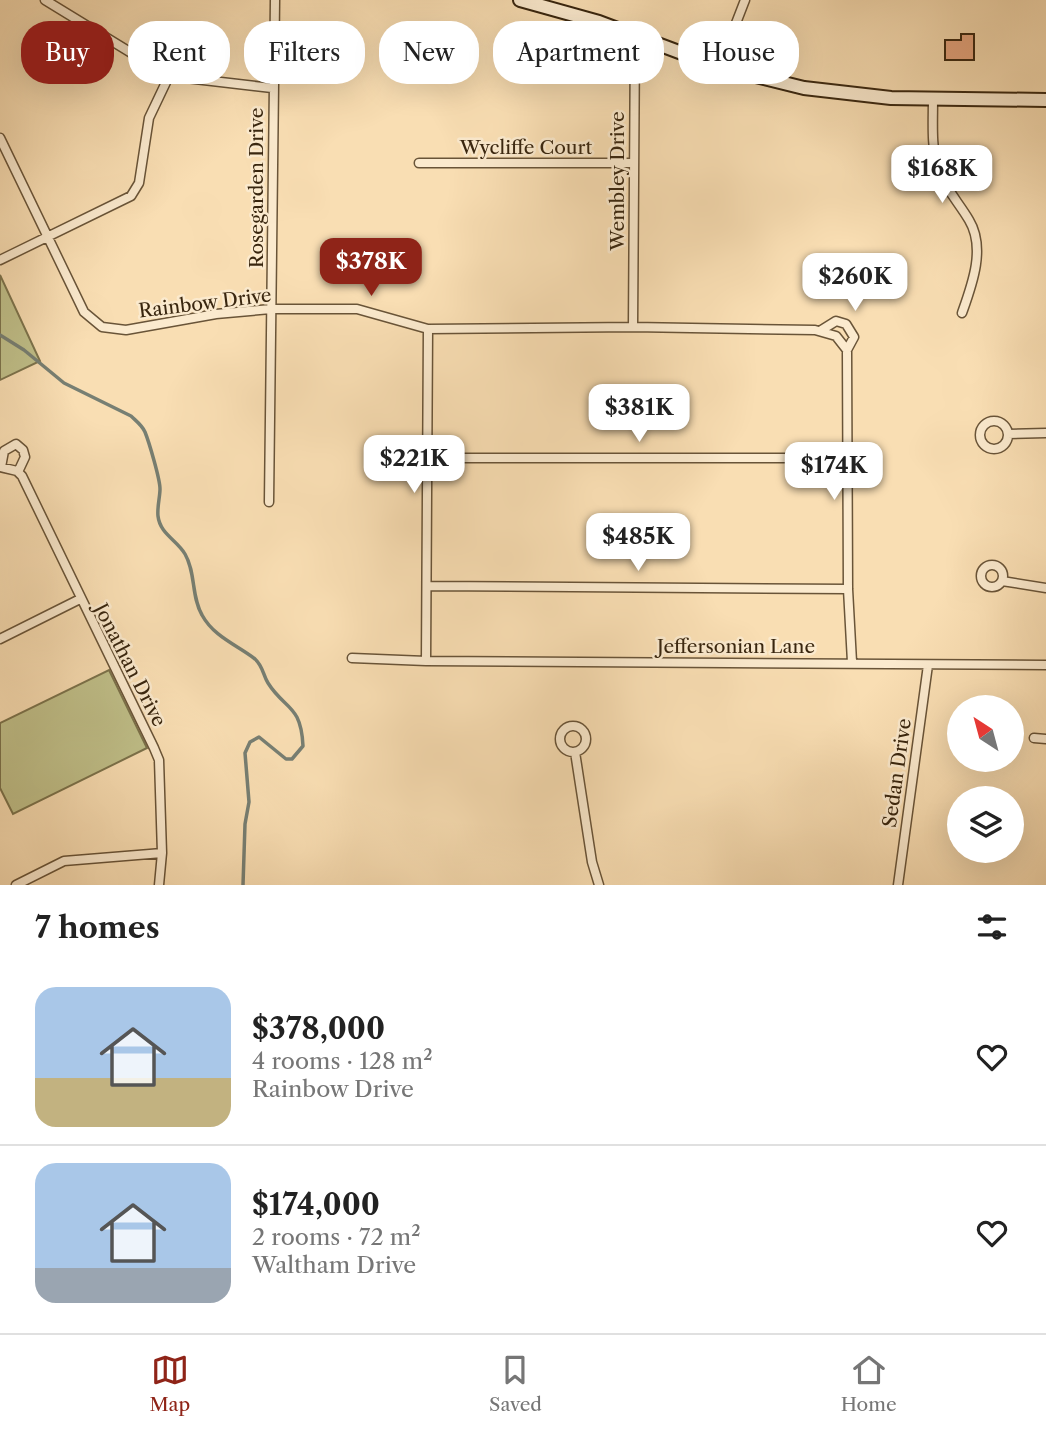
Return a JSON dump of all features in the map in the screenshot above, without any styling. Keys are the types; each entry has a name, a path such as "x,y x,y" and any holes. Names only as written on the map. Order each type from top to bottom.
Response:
{"main road":[{"path":"520,0 591,21"},
{"path":"791,84 827,92 933,99 1046,100"}],"street":[{"path":"45,0 128,51"},
{"name":"Rosegarden Drive","path":"269,502 275,0"},
{"path":"737,21 745,0"},
{"path":"230,83 272,88"},
{"path":"0,260 131,195 139,183 149,118 165,84"},
{"name":"Wembley Drive","path":"633,327 634,84"},
{"path":"933,99 937,165 951,193 971,222 976,245 973,281 962,313"},
{"name":"Rainbow Drive","path":"0,138 84,312 102,327 126,330 216,314 271,309 356,309 428,329 633,327 820,331 836,336 847,350 854,337 846,324 836,321 820,331"},
{"name":"Wycliffe Court","path":"419,163 632,163"},
{"path":"426,661 428,329"},
{"path":"847,350 848,589 852,662"},
{"path":"1008,434 1046,433"},
{"name":"Jonathan Drive","path":"18,472 25,457 23,450 16,444 4,451 0,467 18,472 159,760 162,853 159,885"},
{"path":"429,458 849,458"},
{"path":"1002,581 1046,588"},
{"path":"428,586 848,589"},
{"path":"0,639 80,599"},
{"name":"Jeffersonian Lane","path":"352,658 426,661 1046,665"},
{"name":"Sedan Drive","path":"898,885 928,665"},
{"path":"1034,738 1046,739"},
{"path":"575,752 592,862 599,885"},
{"path":"16,885 64,861 162,853"}],"green space":[{"path":"0,275 40,361 0,380"},
{"path":"109,670 147,748 13,814 0,788 0,723"}],"building":[{"path":"961,34 974,34 974,60 945,60 945,40 961,40"}],"waterway":[{"path":"0,335 24,350 64,383 131,416 142,427 160,484 159,522 185,554 202,615 219,635 258,662 274,692 296,715 302,732 303,746 292,759 286,759 259,737 250,742 245,753 249,802 245,824 243,885"}]}
